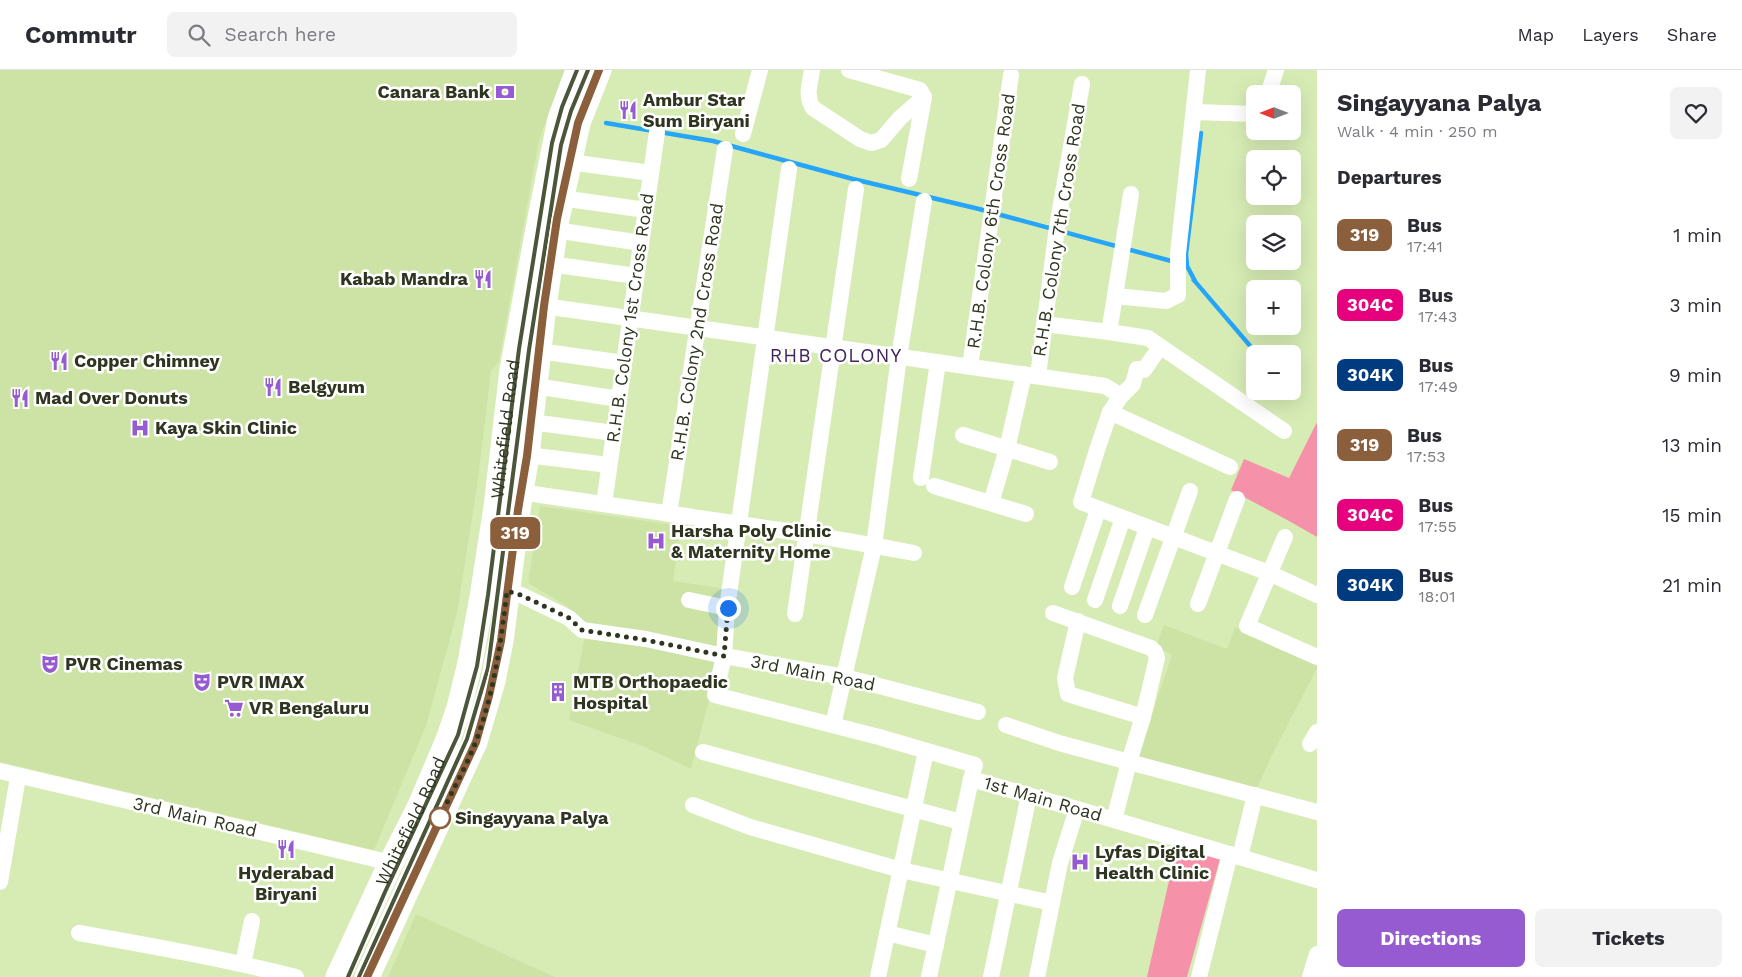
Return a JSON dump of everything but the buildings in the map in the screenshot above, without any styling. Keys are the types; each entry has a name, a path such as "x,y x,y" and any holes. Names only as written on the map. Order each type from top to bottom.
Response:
{"main road":[{"name":"Whitefield Road","path":"338,977 419,808 448,740 459,708 470,663 496,507 512,370 539,223 560,119 578,70"},
{"name":"Whitefield Road","path":"367,977 476,742 493,681 501,641 527,456 544,306 555,230 578,123 599,70"}],"street":[{"path":"743,134 760,70"},
{"path":"812,70 808,94 813,108 860,139 871,143 881,140 900,118 924,97"},
{"path":"849,70 920,90 924,97 909,179"},
{"path":"1115,296 1166,301 1178,295 1178,254 1198,70"},
{"path":"1271,85 1276,70"},
{"name":"R.H.B. Colony 6th Cross Road","path":"970,367 1011,75"},
{"name":"R.H.B. Colony 7th Cross Road","path":"991,503 1031,375 1044,324 1057,227 1082,84"},
{"path":"1194,112 1246,114"},
{"name":"R.H.B. Colony 1st Cross Road","path":"604,504 657,132"},
{"name":"R.H.B. Colony 2nd Cross Road","path":"669,514 725,149"},
{"path":"569,162 651,173"},
{"path":"789,169 738,525 724,656 715,695 926,751 878,977"},
{"path":"795,614 856,189"},
{"path":"1109,332 1131,194"},
{"path":"561,198 646,210"},
{"path":"833,725 874,546 899,357 924,201"},
{"path":"555,230 641,243"},
{"path":"550,264 636,276"},
{"path":"544,306 1105,386 1121,396"},
{"path":"1044,324 1148,338 1284,431"},
{"path":"1160,347 1144,370 1137,369 1133,384 1121,396 1110,412 1081,502 1269,573 1317,595"},
{"path":"539,351 624,364"},
{"path":"938,362 928,482 1026,514"},
{"path":"535,386 618,399"},
{"path":"1110,412 1230,466"},
{"path":"531,422 614,432"},
{"path":"963,434 1050,462"},
{"path":"527,456 609,465"},
{"path":"1145,616 1190,490"},
{"path":"521,492 738,525 806,533 914,554"},
{"path":"1198,604 1237,499"},
{"path":"1072,587 1098,510"},
{"path":"1095,600 1124,518"},
{"path":"1120,606 1147,528"},
{"path":"1285,537 1246,626 1317,656"},
{"name":"3rd Main Road","path":"507,591 521,595 569,618 582,630 845,677 978,712"},
{"path":"689,600 728,608"},
{"path":"1053,613 1078,621 1065,678 1068,694 1143,716"},
{"name":"1st Main Road","path":"926,751 975,765 971,779 1114,820 1157,658 1151,648 1078,621"},
{"path":"1006,725 1129,762 1317,812"},
{"path":"703,752 962,822"},
{"name":"3rd Main Road","path":"0,771 379,860 390,866"},
{"path":"0,882 18,776"},
{"path":"929,977 971,779"},
{"path":"991,977 1029,796"},
{"path":"1199,977 1255,796"},
{"path":"693,805 750,827 901,870 1052,903"},
{"path":"1037,977 1060,863 1077,808"},
{"path":"1114,820 1317,880"},
{"path":"244,964 252,921"},
{"path":"79,933 244,964 296,977"},
{"path":"887,933 936,945"},
{"path":"1310,977 1317,954"}],"shaded area":[{"path":"0,70 565,70 539,140 499,361 491,371 477,487 457,613 426,726 374,850 0,762"},
{"path":"1317,422 1317,537 1231,490 1244,459 1289,478"},
{"path":"540,506 681,526 673,581 727,589 721,649 585,627 568,607 528,583"},
{"path":"1164,625 1227,649 1235,627 1317,663 1317,668 1257,788 1138,757 1172,655 1156,646"},
{"path":"585,635 717,660 710,696 691,769 645,747 569,720"},
{"path":"1177,846 1220,859 1187,977 1147,977"},
{"path":"416,914 555,977 388,977"}],"water":[{"path":"1194,277 1252,345 1246,345 1191,280"}],"waterway":[{"path":"606,123 713,141 853,179 979,209 1175,262"},
{"path":"1195,281 1187,266 1186,254 1201,133"}],"railway":[{"path":"348,977 458,735 477,666 488,595 519,349 552,143 562,107 577,70"},
{"path":"359,977 467,739 488,668 529,350 561,145 571,111 588,70"}],"bus line":[{"name":"319","path":"367,977 476,742 493,681 501,641 527,456 544,306 557,219 578,123 599,70"}],"place":[{"name":"Canara Bank","path":"505,92"},
{"name":"Ambur Star Sum Biryani","path":"628,110"},
{"name":"Kabab Mandra","path":"483,279"},
{"name":"Copper Chimney","path":"59,361"},
{"name":"Belgyum","path":"273,387"},
{"name":"Mad Over Donuts","path":"20,398"},
{"name":"Kaya Skin Clinic","path":"140,428"},
{"name":"Harsha Poly Clinic & Maternity Home","path":"656,541"},
{"name":"PVR Cinemas","path":"50,664"},
{"name":"PVR IMAX","path":"202,682"},
{"name":"MTB Orthopaedic Hospital","path":"558,692"},
{"name":"VR Bengaluru","path":"234,708"},
{"name":"Singayyana Palya","path":"440,818"},
{"name":"Hyderabad Biryani","path":"286,849"},
{"name":"Lyfas Digital Health Clinic","path":"1080,862"}],"district":[{"name":"RHB COLONY","path":"836,355"}],"route":[{"path":"440,818 476,742 493,681 501,641 507,591 521,595 569,618 582,630 646,640 724,656 728,608"}]}
